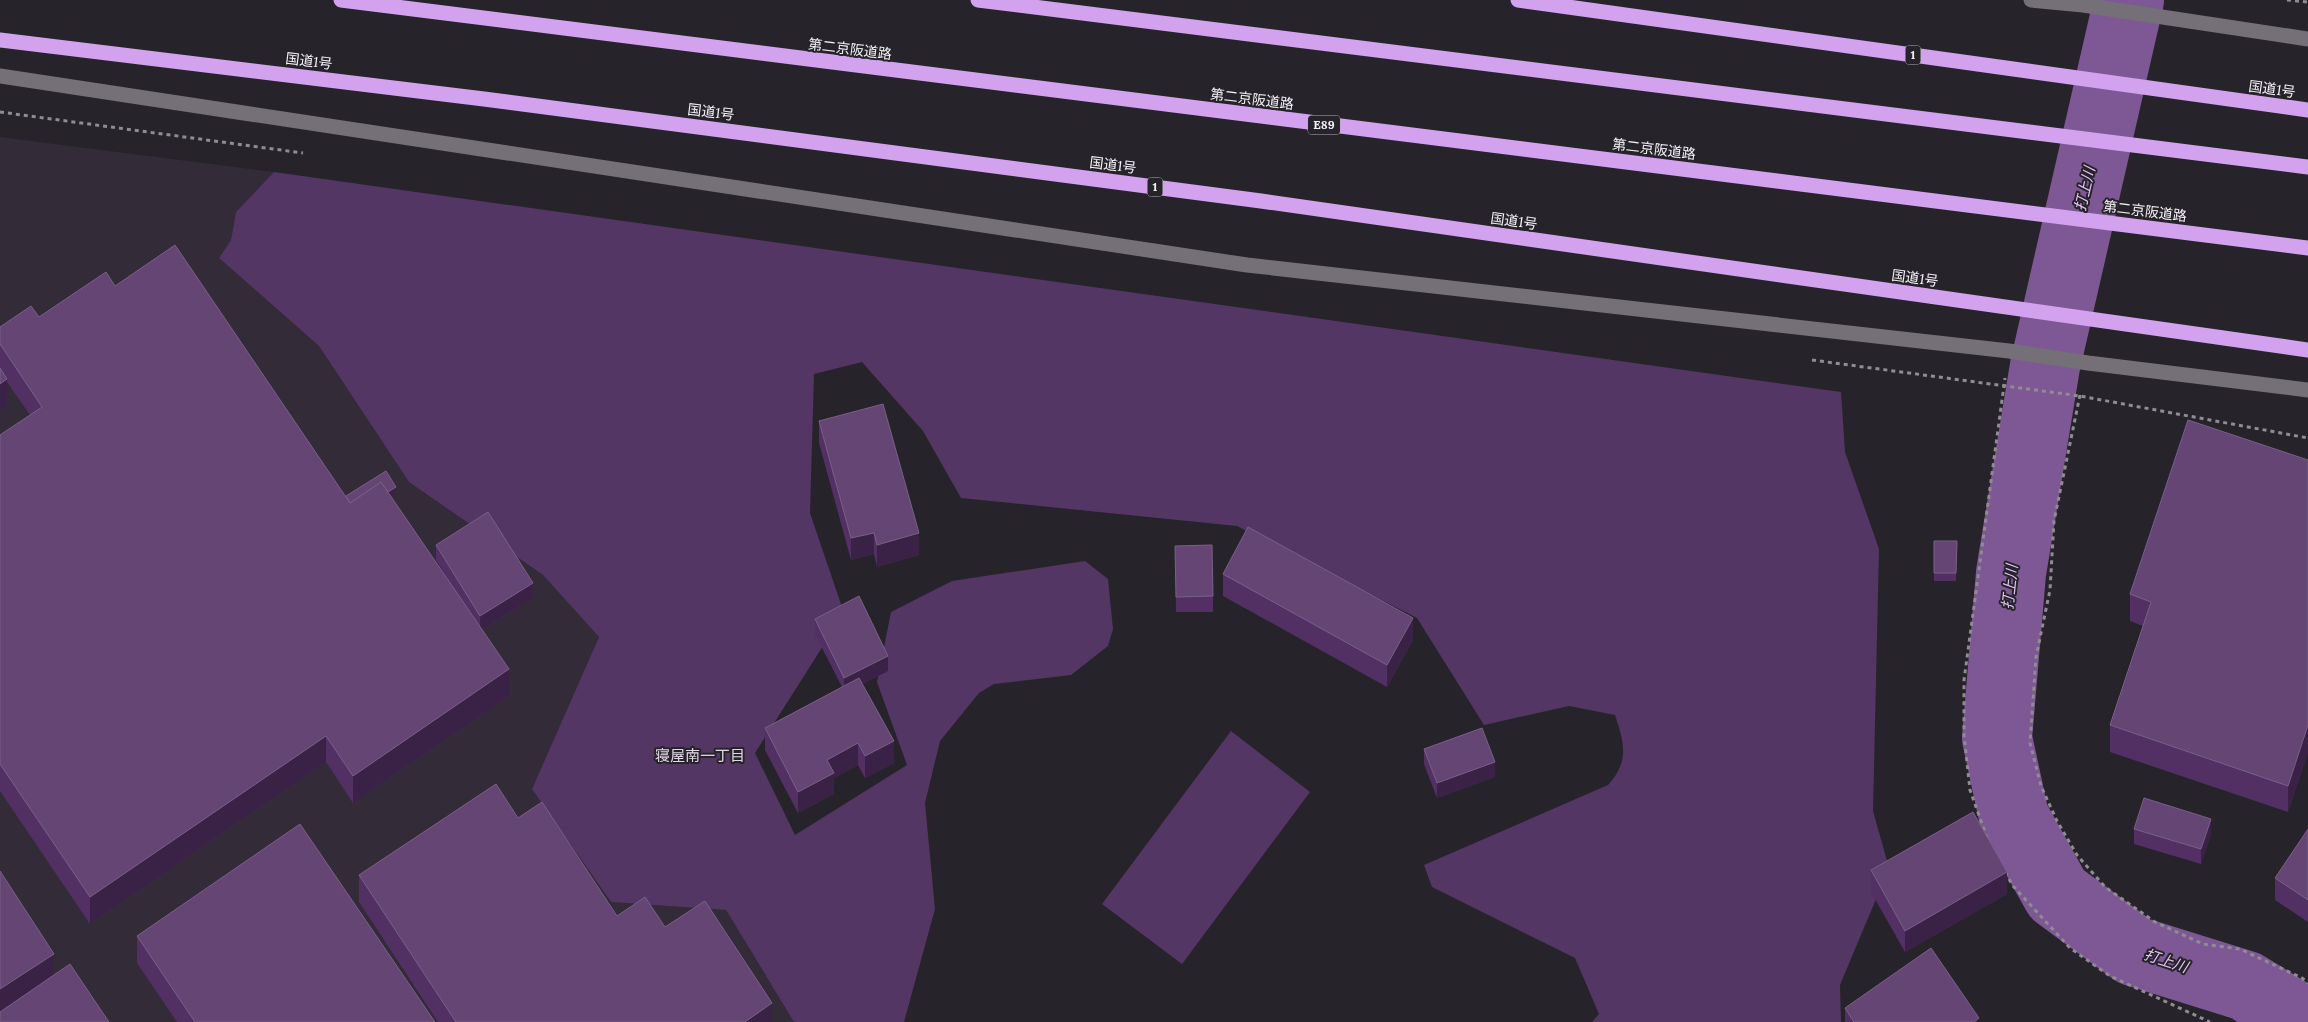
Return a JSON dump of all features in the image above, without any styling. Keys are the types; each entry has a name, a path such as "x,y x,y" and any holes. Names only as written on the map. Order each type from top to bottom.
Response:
{"highway":[{"name":"第二京阪道路","path":"340,0 2308,248"},
{"path":"978,0 2308,167"},
{"name":"国道1号","path":"1518,0 2308,110"},
{"name":"国道1号","path":"0,40 504,102 1251,200 2308,350"}],"street":[{"path":"2031,0 2084,5 2308,39"},
{"path":"0,76 1247,265 2009,351 2088,364 2308,390"}],"path":[{"path":"2287,0 2308,2"},
{"path":"1989,845 1970,790 1964,735 1964,680 2009,351"},
{"path":"2088,364 2054,521 2050,590 2036,657 2030,743 2041,786 2057,821 2077,855 2105,887 2155,922 2203,944 2240,950 2302,978 2308,983"},
{"path":"2004,870 2013,886 2070,948 2110,976 2210,1022"}],"shaded area":[{"path":"0,137 274,172 236,212 231,240 219,258 319,346 409,482 543,575 599,637 532,789 611,902 726,910 794,1022 0,1022"},
{"path":"274,172 1841,392 1845,452 1879,549 1873,811 1889,868 1840,985 1841,1022 1592,1022 1599,1014 1575,958 1432,887 1424,865 1608,785 1620,768 1623,751 1621,734 1615,715 1569,706 1484,725 1417,618 1237,526 961,498 923,431 862,362 814,374 810,513 844,613 755,753 795,835 907,765 877,682 891,612 952,581 1085,561 1108,579 1113,629 1108,646 1071,675 994,684 979,693 940,741 925,803 935,909 904,1022 794,1022 726,910 611,902 532,789 599,637 543,575 409,482 319,346 219,258 231,240 236,212"},
{"path":"1231,731 1310,792 1182,964 1102,904"}],"building":[{"path":"175,245 350,503 381,482 509,669 353,776 326,736 90,897 0,764 0,435 42,407 0,344 0,327 31,306 39,317 106,272 115,286"},
{"path":"0,368 7,379 0,384"},
{"path":"883,404 919,533 877,545 874,533 851,538 819,421"},
{"path":"2188,420 2308,460 2308,725 2288,786 2110,725 2151,602 2130,594"},
{"path":"386,471 396,487 388,492 381,482 350,503 346,496"},
{"path":"488,512 533,583 480,616 436,545"},
{"path":"1248,527 1413,618 1387,665 1223,574"},
{"path":"1934,541 1957,541 1956,573 1934,573"},
{"path":"1212,545 1213,596 1176,597 1175,546"},
{"path":"859,596 888,656 844,678 815,619"},
{"path":"859,678 894,741 865,756 858,743 827,760 834,773 798,792 765,728"},
{"path":"1482,728 1495,762 1437,783 1424,749"},
{"path":"496,784 518,818 542,802 617,916 645,897 665,927 705,901 772,1003 745,1022 456,1022 359,875"},
{"path":"2144,798 2211,819 2201,849 2134,829"},
{"path":"1973,812 2007,872 1905,931 1871,870"},
{"path":"300,824 435,1022 195,1022 137,936"},
{"path":"2308,829 2308,900 2275,878"},
{"path":"0,871 54,954 0,989"},
{"path":"1931,948 1979,1018 1974,1022 1854,1022 1845,1008"},
{"path":"70,964 109,1022 0,1022 0,1012"}],"waterway":[{"name":"打上川","path":"2129,0 2045,366 2011,573 1997,738 2014,817 2057,894 2134,951 2246,986 2301,1022"}],"district":[{"name":"寝屋南一丁目","path":"700,756"}]}
